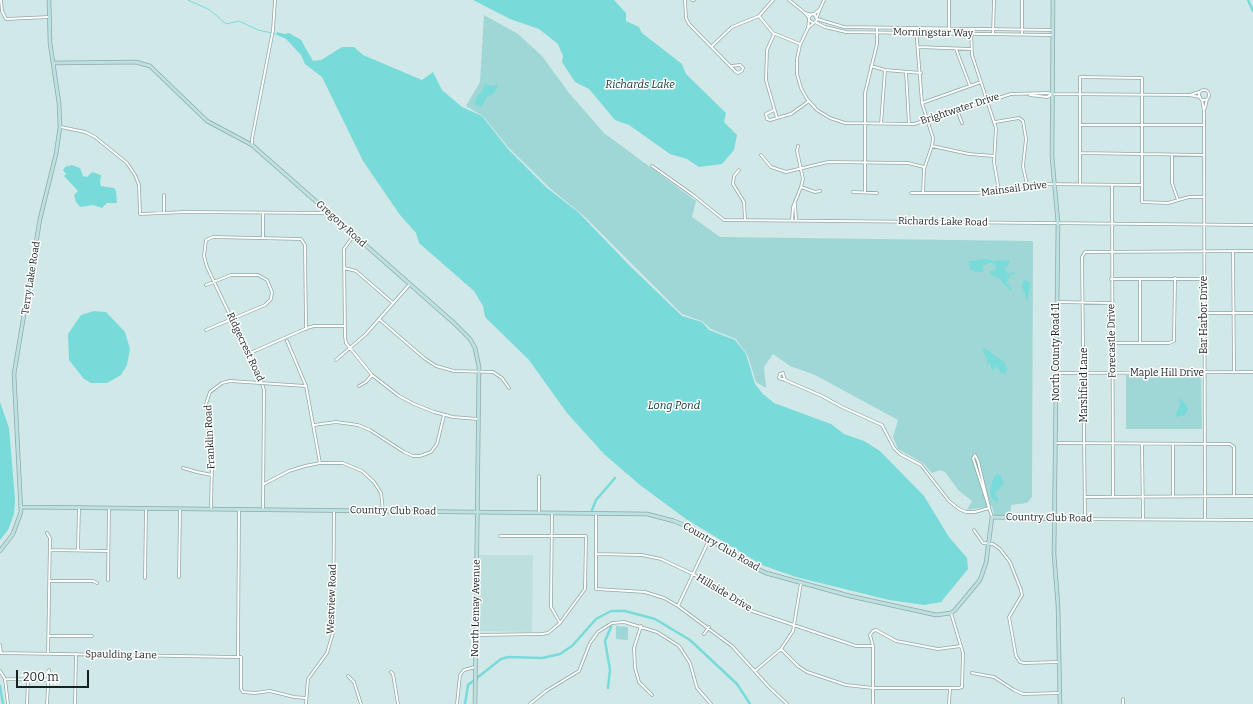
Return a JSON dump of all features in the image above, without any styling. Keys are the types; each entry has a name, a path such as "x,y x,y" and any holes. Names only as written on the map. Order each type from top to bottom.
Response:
{"street":[{"path":"1,0 2,12 6,19 49,17"},
{"name":"Terry Lake Road","path":"0,551 13,534 20,519 22,506 14,374 40,219 56,154 60,127 59,103 53,63 49,17 49,0"},
{"path":"252,145 253,132 272,37 275,0"},
{"path":"685,0 686,18 689,24 712,46 731,66 738,73 742,71 743,68 740,65 731,66"},
{"path":"712,46 732,26 760,16 773,0"},
{"path":"789,0 805,13 809,19"},
{"path":"808,28 817,18 824,0"},
{"path":"949,0 949,29"},
{"path":"993,34 994,0"},
{"path":"1022,0 1022,34"},
{"name":"North County Road 11","path":"1054,0 1052,157 1058,223 1054,519 1060,704"},
{"path":"808,28 809,19 820,9"},
{"path":"805,13 817,18"},
{"path":"760,16 774,34 800,44"},
{"name":"Morningstar Way","path":"817,18 844,27 1053,30"},
{"name":"Morningstar Way","path":"809,19 836,30 877,33 1053,34"},
{"name":"Brightwater Drive","path":"808,28 800,44 797,59 797,74 801,88 809,100 822,113 835,120 850,123 909,124 928,120 1005,95 1189,95 1200,97"},
{"path":"865,192 865,93 877,44 877,28"},
{"path":"916,28 921,73 922,104 932,134 932,146 924,167 923,193"},
{"path":"971,29 971,49 995,122 994,156 999,191"},
{"path":"774,34 767,50 766,73 767,87 777,118"},
{"path":"918,47 971,49"},
{"path":"956,49 970,86"},
{"name":"Gregory Road","path":"53,63 136,62 147,64 207,121 252,145 466,333 475,348 479,371 477,512"},
{"path":"871,66 885,70 921,73"},
{"path":"881,124 885,70"},
{"path":"906,72 909,124"},
{"path":"1080,184 1080,78 1142,78 1142,202 1168,203 1189,197 1204,197"},
{"path":"922,104 981,82"},
{"path":"1204,90 1209,92 1209,97 1202,100 1200,97 1200,92 1204,90"},
{"name":"Brightwater Drive","path":"1189,95 1200,92"},
{"name":"Bar Harbor Drive","path":"1204,111 1207,99"},
{"path":"774,110 766,114 766,118 770,120 791,114 809,100"},
{"name":"Bar Harbor Drive","path":"1202,100 1204,111 1205,519"},
{"path":"957,110 962,123"},
{"path":"995,122 1019,118 1023,121 1026,139 1023,166 1027,185"},
{"path":"1080,125 1204,125"},
{"path":"60,127 85,132 95,137 127,163 135,175 139,185 140,214 164,212 264,214 329,213"},
{"path":"792,221 793,207 803,178 797,151 798,146"},
{"path":"932,146 969,154 994,156"},
{"path":"1080,154 1204,155"},
{"path":"761,155 768,164 778,171 786,172 825,163 908,163 924,167"},
{"path":"1172,155 1172,183 1178,200"},
{"name":"Richards Lake Road","path":"652,166 693,195 724,220 1253,225"},
{"path":"739,170 734,176 733,184 745,205 745,220"},
{"name":"Mainsail Drive","path":"911,193 967,194 999,191 1027,185 1055,184 1142,185"},
{"name":"Forecastle Drive","path":"1112,185 1113,497"},
{"path":"801,187 815,192 820,191"},
{"path":"853,192 877,193"},
{"path":"164,195 164,212"},
{"path":"795,204 796,221"},
{"path":"264,214 263,237 298,238 302,240 305,245 306,329"},
{"path":"354,235 344,249 344,326 345,337 350,348 384,386 414,404 444,415 478,419"},
{"name":"Ridgecrest Road","path":"263,237 213,236 208,239 204,245 205,262 262,383 264,405 263,510"},
{"path":"1112,251 1253,251"},
{"name":"Marshfield Lane","path":"1085,519 1082,257 1085,252 1112,251"},
{"path":"1233,251 1234,372"},
{"path":"344,268 356,271 393,303"},
{"path":"206,285 230,275 258,275 267,280 270,284 272,292 271,298 265,305 206,330"},
{"path":"1112,343 1170,343 1174,341 1175,278"},
{"path":"1112,279 1204,279"},
{"path":"1140,279 1140,343"},
{"path":"336,360 379,319 410,284"},
{"path":"1056,302 1112,303"},
{"path":"1204,313 1253,312"},
{"path":"379,319 424,358 436,366 454,370 488,371 498,375 507,382 509,388"},
{"path":"248,354 314,326 344,326"},
{"path":"287,341 306,386 320,463"},
{"name":"Maple Hill Drive","path":"1056,373 1253,372"},
{"path":"359,386 366,382 372,374"},
{"path":"786,380 882,425 894,448 900,454 921,465 949,501 959,509 966,512 975,512 989,508"},
{"name":"Franklin Road","path":"211,509 212,475 206,404 210,392 222,383 230,381 306,386"},
{"path":"314,425 336,422 358,425 370,430 404,452 413,456 420,456 431,452 437,444 444,415"},
{"path":"1055,444 1232,444 1234,448 1234,496"},
{"path":"1142,444 1143,519"},
{"path":"1173,444 1173,496"},
{"path":"975,455 978,461 992,517"},
{"path":"264,484 290,471 320,463 343,463 362,471 374,482 381,493 383,511"},
{"path":"183,468 212,475"},
{"path":"539,476 539,513"},
{"path":"1085,497 1253,496"},
{"name":"Country Club Road","path":"22,506 638,514 657,516 687,526 710,538 755,568 801,583 929,614 951,613 962,604 980,580 984,572 992,517 1054,519 1253,520"},
{"path":"78,550 79,507"},
{"path":"108,580 109,508"},
{"path":"145,578 146,508"},
{"path":"179,577 180,509"},
{"path":"238,657 239,509"},
{"name":"Westview Road","path":"306,704 308,679 324,657 333,633 334,511"},
{"name":"North Lemay Avenue","path":"475,704 477,512"},
{"path":"552,513 551,607 560,623"},
{"path":"596,514 596,589 645,592 664,598 678,606 709,627 732,646 769,687 787,704"},
{"path":"974,530 983,543 993,544 1000,549 1010,562 1021,590 1022,595 1009,617 1016,656 1020,662 1024,663 1059,662"},
{"path":"48,533 50,538 48,654"},
{"path":"476,635 542,634 554,629 585,589 586,536 500,536"},
{"path":"678,606 710,538"},
{"path":"50,550 108,551"},
{"name":"Hillside Drive","path":"596,554 638,554 655,557 693,574 745,608 856,646 873,646"},
{"path":"49,581 93,581 97,583"},
{"path":"755,670 781,649 793,631 801,583"},
{"path":"781,649 798,666 812,674 846,685 873,688 962,688 963,653 951,613"},
{"path":"530,704 546,691 579,671 590,643 602,628 618,622 628,622 657,632 681,648 690,663 697,688 711,704"},
{"path":"641,626 634,648 634,668 639,682 652,695"},
{"path":"704,634 709,627"},
{"path":"872,704 873,646 870,635 874,630 896,641 938,649 961,646"},
{"path":"48,636 92,636"},
{"path":"0,645 1,653"},
{"name":"Spaulding Lane","path":"1,653 241,657 241,689 243,692 255,693 270,691 294,698 306,698"},
{"path":"75,704 76,654"},
{"path":"457,704 460,675 464,670 476,668"},
{"path":"47,704 47,680 49,670"},
{"path":"0,671 5,679 8,704"},
{"path":"391,672 393,674 398,704"},
{"path":"972,673 994,677 1022,694 1059,693"},
{"path":"348,676 354,682 361,704"},
{"path":"5,679 47,680"},
{"path":"27,704 28,680"},
{"path":"949,704 950,689"},
{"path":"1123,699 1123,704"}],"shaded area":[{"path":"484,15 518,34 542,56 569,93 604,133 696,201 692,217 720,237 1033,241 1032,497 1027,503 1011,505 1011,515 994,515 992,506 967,510 972,501 959,491 945,472 940,470 932,473 923,463 898,449 893,437 898,420 815,375 790,366 773,354 764,367 766,388 756,382 748,356 736,339 711,329 702,321 682,314 585,217 551,189 508,147 483,116 466,106 480,82"},
{"path":"1126,375 1201,375 1202,429 1126,429"},
{"path":"479,555 533,555 532,632 477,631"},
{"path":"616,626 628,627 628,640 616,639"}],"water":[{"name":"Richards Lake","path":"473,0 614,0 626,13 626,21 639,27 642,33 682,64 686,74 726,113 724,122 737,135 734,150 722,164 699,167 687,159 670,154 629,125 615,120 589,89 575,82 562,62 563,56 558,44 539,29 510,19"},
{"name":"Long Pond","path":"277,32 284,34 289,33 301,40 313,61 321,60 342,47 354,47 363,55 422,80 433,72 442,90 462,107 482,116 508,149 547,188 578,212 631,267 682,316 702,322 709,330 735,340 746,354 755,384 763,394 774,403 831,424 844,434 864,441 880,451 924,496 949,537 967,558 968,569 941,602 924,605 889,600 796,577 762,565 686,519 640,485 604,454 567,413 529,360 485,317 483,306 474,291 419,243 416,233 400,215 363,161 322,77 305,64 301,55 286,39 277,35"},
{"path":"485,84 492,86 497,84 498,86 494,93 485,99 482,107 476,105 475,102 478,95 482,92"},
{"path":"72,165 80,168 83,176 87,177 92,172 101,175 101,186 114,188 116,191 117,203 107,203 102,208 93,205 80,207 76,202 74,195 78,191 64,176 66,174 63,170 65,167"},
{"path":"985,259 993,261 1010,260 1007,267 1004,267 1008,274 1015,273 1014,275 1010,274 1010,278 1006,277 1009,282 1006,282 1006,284 1009,284 1012,289 1009,290 1009,287 1006,287 1000,279 990,274 991,271 995,271 996,268 994,263 986,263 986,265 982,265 983,272 977,272 970,269 970,261"},
{"path":"1026,280 1030,283 1028,302 1022,287 1023,281"},
{"path":"94,311 106,312 125,332 130,349 127,365 121,375 107,383 91,383 84,379 69,360 68,334 81,315"},
{"path":"984,348 1004,362 1007,369 1005,374 1001,373 995,365 995,369 992,370 990,363 988,363 989,365 987,364 987,359 983,351"},
{"path":"1179,398 1186,404 1188,410 1184,415 1176,417 1175,416 1180,405"},
{"path":"0,402 9,428 15,499 14,514 8,530 0,540"},
{"path":"996,474 1001,476 1004,484 995,493 995,496 999,498 998,503 991,497 990,492 992,482"}],"waterway":[{"path":"188,0 210,10 226,24 239,21 258,30 277,34"},
{"path":"1248,0 1253,11"},
{"path":"592,510 596,500 615,478"},
{"path":"465,704 468,685 501,659 508,657 542,658 560,654 572,646 596,619 611,611 625,611 655,619 690,640 737,684 750,704"},
{"path":"608,688 610,670 605,641 611,627"},
{"path":"0,686 3,704"}]}
